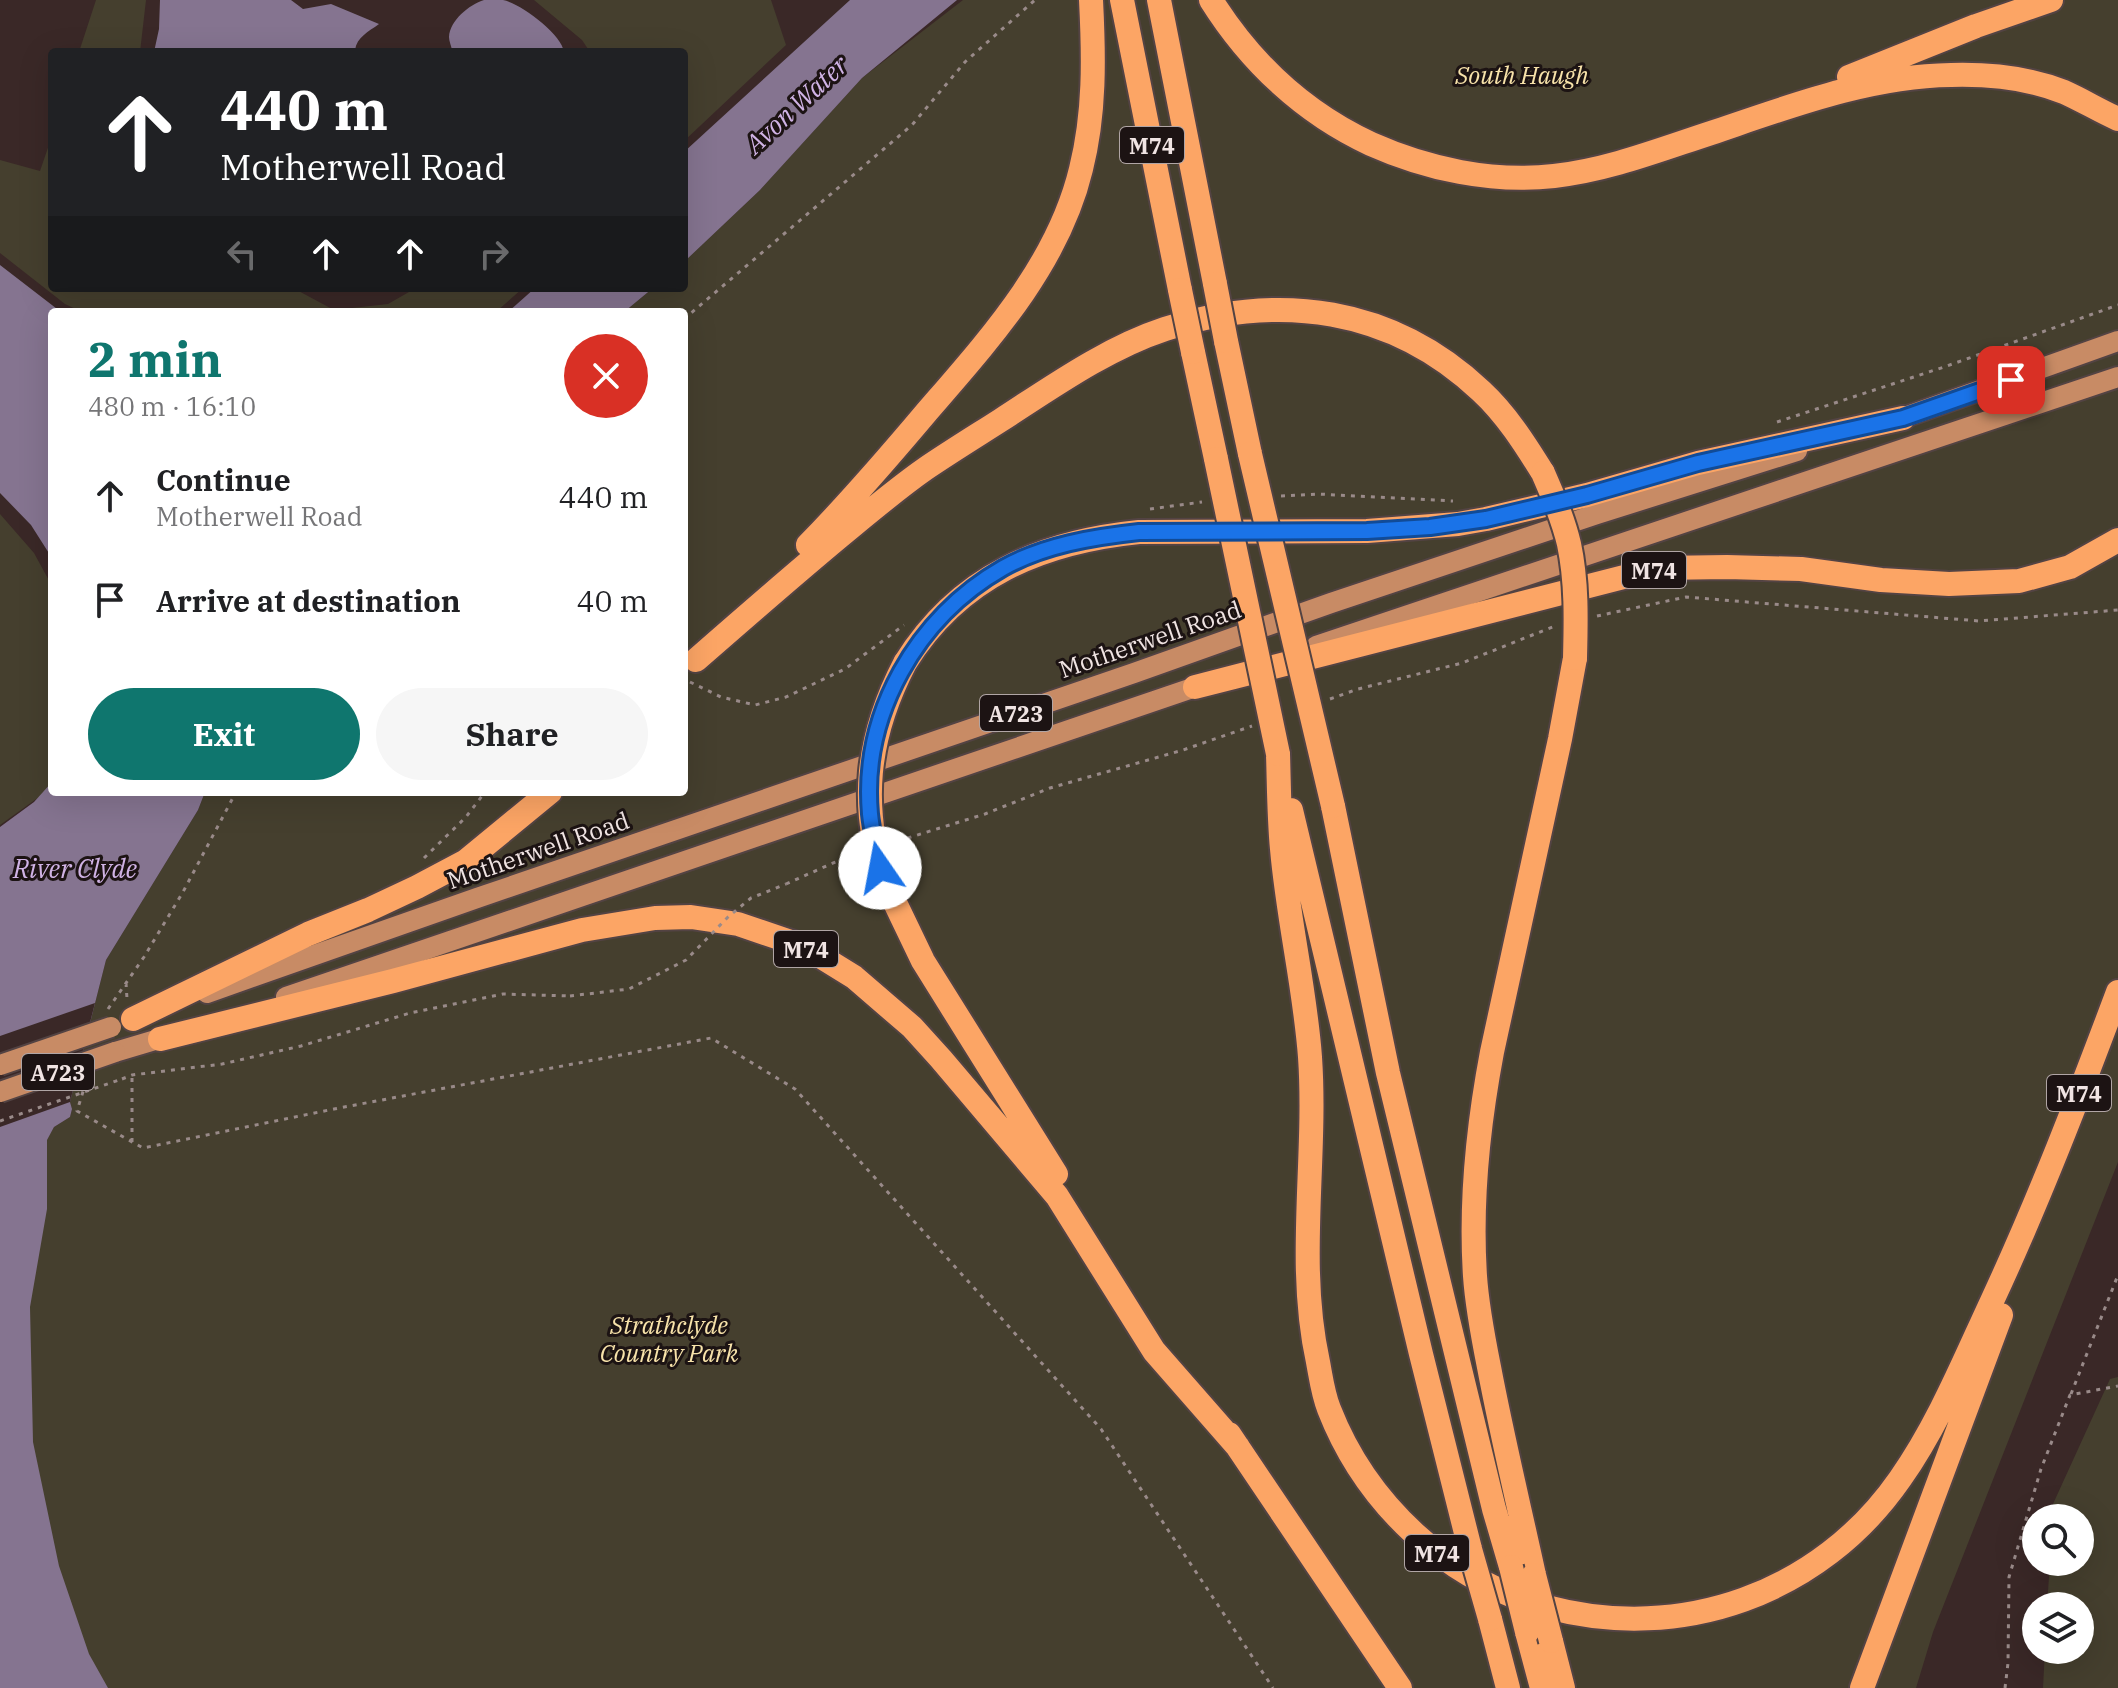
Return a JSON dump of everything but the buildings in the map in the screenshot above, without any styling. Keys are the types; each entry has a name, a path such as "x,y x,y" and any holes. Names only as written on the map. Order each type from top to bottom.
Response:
{"highway":[{"name":"M74","path":"688,671 845,508 981,350 1046,256 1067,214 1081,171 1089,131 1094,56 1091,0"},
{"name":"M74","path":"1122,0 1278,754 1421,1354 1508,1688"},
{"name":"M74","path":"1159,0 1250,454 1333,806 1388,1073 1490,1494 1542,1688"},
{"path":"1211,0 1257,62 1318,113 1391,153 1427,165 1472,174 1552,176 1633,160 1865,84 1950,75 2011,78 2063,92 2118,119"},
{"path":"1713,132 1976,26 2051,0"},
{"path":"688,671 821,552 923,471 1089,365 1163,330 1234,311 1281,308 1330,313 1379,326 1419,346 1455,368 1483,392 1520,436 1543,473 1558,509 1574,572 1575,658 1482,1102 1473,1193 1475,1279 1495,1403 1563,1688"},
{"name":"M74","path":"1400,1688 1118,1273 923,961 880,868 870,813 871,766 880,719 891,691 905,663 952,606 1004,568 1057,547 1139,532 1367,531 1458,524 1587,495 1698,463 1903,418"},
{"name":"M74","path":"1195,687 1659,568 1801,569 1881,580 1949,584 2019,581 2070,567 2118,540"},
{"name":"M74","path":"1278,754 1282,851 1310,1054 1309,1299 1327,1404 1344,1442 1370,1485 1422,1543 1495,1588 1530,1603 1568,1613 1629,1618 1695,1614 1736,1604 1806,1571 1846,1539 1875,1510 1899,1482 1952,1387 2040,1195 2118,992"},
{"path":"123,1017 405,893 466,861 545,796"},
{"name":"M74","path":"160,1039 582,930 655,918 691,917 738,924 794,943 854,977 912,1027 941,1059 1057,1196 1154,1351 1238,1447"},
{"name":"M74","path":"1862,1688 2015,1276 2040,1195"}],"main road":[{"name":"Motherwell Road","path":"123,1017 1331,603 1597,514 1903,418 2118,341"},
{"name":"A723","path":"0,1092 2118,377"},
{"name":"A723","path":"0,1065 123,1017"}],"path":[{"path":"688,316 912,125 965,62 1035,0"},
{"path":"1767,425 2118,305"},
{"path":"1276,497 1318,494 1458,501"},
{"path":"1147,509 1205,502"},
{"path":"1585,619 1686,597 1979,621 2118,610"},
{"path":"688,671 721,697 755,705 786,697 845,669 910,620"},
{"path":"1329,699 1462,663 1557,625"},
{"path":"893,843 985,814 1050,788 1183,750 1256,725"},
{"path":"144,957 234,796"},
{"path":"0,1121 132,1075 222,1064 301,1046 410,1013 503,994 570,996 629,989 686,960 751,898 863,853"},
{"path":"123,1017 126,983"},
{"path":"143,1148 711,1038 795,1089 1101,1429 1273,1688"},
{"path":"132,1075 132,1142"},
{"path":"2005,1688 2009,1577 2041,1469 2118,1275"},
{"path":"2070,1395 2118,1386"}],"green space":[{"path":"96,0 146,0 140,48 80,48"},
{"path":"534,0 771,0 786,45 688,137 688,48 587,48"},
{"path":"963,0 2118,0 2118,1162 1933,1632 1916,1688 0,1688 0,1163 47,1139 54,1127 70,1117 70,1102 106,960 198,810 203,796 688,796 688,308 629,308 648,292 688,292 688,258 760,190 862,78"},
{"path":"48,148 48,291 0,253 0,160 40,171"},
{"path":"50,292 300,292 330,308 74,308"},
{"path":"409,292 518,292 500,308 352,308 388,304"},
{"path":"0,514 34,553 48,579 48,789 0,825"},
{"path":"2118,1377 2118,1688 2043,1688 2044,1664 2094,1664 2094,1592 2048,1592 2049,1576 2094,1576 2094,1504 2053,1504 2110,1379"}],"water":[{"path":"160,0 291,0 303,9 331,4 379,24 364,35 356,48 155,48"},
{"path":"484,0 510,2 548,28 563,48 452,48 450,31 457,19"},
{"name":"Avon Water","path":"850,0 957,0 862,78 760,190 688,258 688,148"},
{"path":"0,265 56,308 48,308 48,552 31,525 0,493"},
{"path":"530,292 648,292 629,308 512,308"},
{"name":"River Clyde","path":"48,786 48,796 203,796 198,810 106,960 70,1102 70,1117 54,1127 47,1140 47,1209 30,1307 33,1442 59,1566 89,1654 108,1688 0,1688 0,827 34,802"}],"pier":[{"path":"95,1003 70,1102 0,1127 0,1036"}],"route":[{"path":"880,868 873,839 869,793 873,750 891,691 911,654 952,606 1004,568 1028,557 1057,547 1139,532 1367,531 1486,519 1587,495 1698,463 1903,418 2011,380"}],"park label":[{"name":"South Haugh","path":"1522,75"},
{"name":"Strathclyde Country Park","path":"669,1339"}]}
